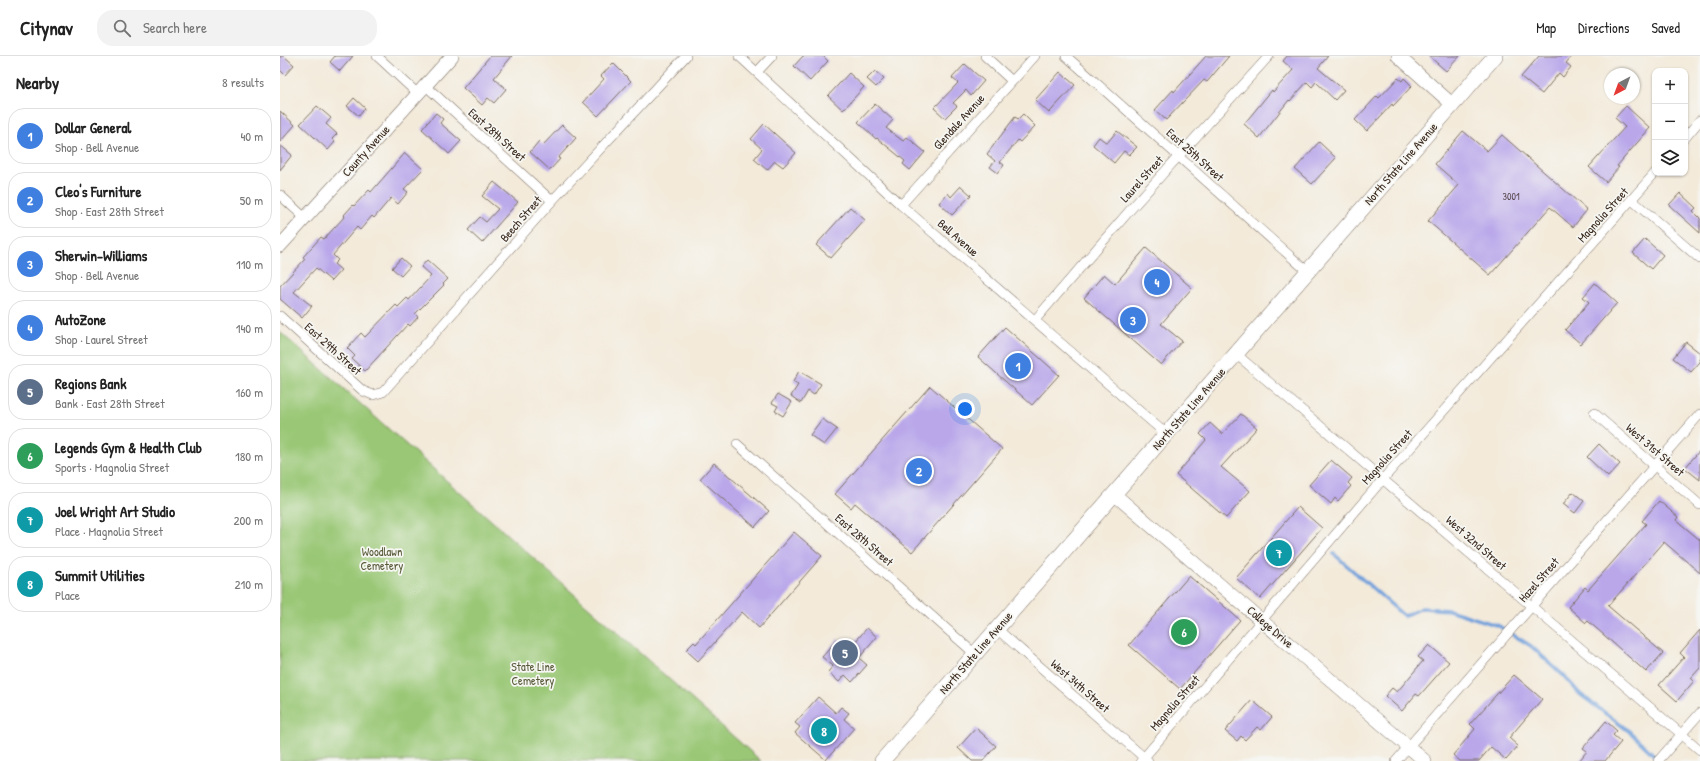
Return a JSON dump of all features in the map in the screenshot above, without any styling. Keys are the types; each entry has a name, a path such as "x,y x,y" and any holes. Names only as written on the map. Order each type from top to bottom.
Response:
{"main road":[{"name":"North State Line Avenue","path":"882,761 1496,56"}],"street":[{"name":"East 28th Street","path":"377,56 422,90 552,201"},
{"name":"County Avenue","path":"280,246 452,56"},
{"name":"Beech Street","path":"373,395 378,394 387,388 552,201 686,56"},
{"name":"Bell Avenue","path":"739,56 901,205 1166,434"},
{"path":"757,72 772,56"},
{"path":"985,56 1012,81"},
{"name":"Glendale Avenue","path":"901,205 1035,56"},
{"name":"East 25th Street","path":"1066,56 1308,272"},
{"name":"Laurel Street","path":"1035,320 1131,209 1269,56"},
{"path":"1398,56 1453,105"},
{"path":"1688,134 1700,120"},
{"name":"Magnolia Street","path":"1145,760 1262,620 1383,479 1652,176"},
{"path":"280,195 305,218"},
{"path":"1632,200 1700,259"},
{"name":"East 29th Street","path":"280,316 363,391 373,395"},
{"name":"West 32nd Street","path":"1236,354 1700,750"},
{"name":"West 31st Street","path":"1594,413 1700,505"},
{"name":"Hazel Street","path":"1396,761 1700,414"},
{"name":"East 28th Street","path":"737,444 975,654"},
{"name":"College Drive","path":"1114,494 1425,761"},
{"name":"West 34th Street","path":"996,629 1145,760"},
{"path":"1661,758 1700,713"}],"green space":[{"path":"280,332 761,761 280,761"}],"building":[{"path":"280,56 284,56 294,65 285,75 280,70"},
{"path":"335,56 353,56 340,71 330,62"},
{"path":"490,56 512,56 494,78 506,89 494,103 488,98 482,105 463,88"},
{"path":"803,56 823,56 828,61 810,81 794,66"},
{"path":"1206,56 1229,56 1207,82 1204,80 1166,120 1155,110 1173,90 1174,92"},
{"path":"1287,56 1328,56 1318,68 1344,90 1335,100 1316,82 1312,87 1307,82 1290,101 1289,100 1259,138 1244,124 1272,90 1273,92 1293,70 1283,61"},
{"path":"1429,56 1460,56 1446,71"},
{"path":"1539,56 1572,56 1566,63 1571,67 1563,77 1559,73 1542,94 1521,77"},
{"path":"613,63 631,81 598,116 583,102 604,79 601,76"},
{"path":"965,64 984,81 971,96 966,90 953,103 957,106 945,118 934,108 958,83 952,78"},
{"path":"875,71 884,79 876,87 867,79"},
{"path":"1060,72 1075,85 1049,113 1035,100"},
{"path":"849,73 864,87 843,110 828,96"},
{"path":"1398,78 1402,81 1404,78 1412,86 1393,106 1392,104 1367,131 1355,120 1377,96 1379,98"},
{"path":"354,98 365,108 359,116 347,106"},
{"path":"875,104 893,120 886,128 903,141 907,137 925,152 910,170 903,164 905,161 877,138 876,139 858,122"},
{"path":"317,106 331,118 326,124 337,134 332,139 335,142 328,150 300,124"},
{"path":"1626,106 1650,128 1617,166 1619,167 1606,182 1589,167 1625,127 1615,118"},
{"path":"280,111 295,125 280,142"},
{"path":"436,113 443,119 440,123 461,141 449,154 422,129"},
{"path":"1023,114 1035,126 1020,142 1018,140 1000,162 1004,165 998,173 990,167 995,161 987,154 1015,117 1018,119"},
{"path":"764,124 796,153 783,167 775,161 767,170 754,159 762,149 751,139"},
{"path":"562,125 576,138 558,158 560,159 550,170 530,152 539,141 543,145"},
{"path":"1117,131 1137,147 1129,155 1124,151 1114,163 1093,145 1099,137 1107,143"},
{"path":"1463,131 1487,151 1502,135 1587,210 1573,227 1550,207 1490,275 1428,221 1459,185 1435,164"},
{"path":"1319,142 1336,158 1312,184 1295,169"},
{"path":"280,145 292,155 280,170"},
{"path":"405,153 423,169 404,189 408,192 398,204 391,198 374,218 372,216 360,230 357,227 333,255 338,260 334,264 341,270 331,281 316,268 294,292 312,306 302,318 280,299 280,286 305,259 303,257 321,237 324,239 353,205 354,206 369,190 371,192"},
{"path":"494,182 518,202 482,243 468,230 480,217 486,222 498,209 482,196"},
{"path":"961,186 971,195 952,215 939,203 948,193 951,197"},
{"path":"1680,193 1696,208 1693,211 1700,218 1700,233 1669,205"},
{"path":"850,207 865,220 831,258 816,245"},
{"path":"1645,239 1663,255 1651,269 1633,253"},
{"path":"1146,248 1192,288 1161,324 1182,341 1161,365 1084,298 1104,274 1115,284"},
{"path":"401,258 410,266 401,276 392,268"},
{"path":"427,260 448,279 443,284 444,285 415,314 418,317 410,326 408,324 365,371 352,359 355,356 347,348 361,333 365,337 396,305 398,307 407,298 409,300 431,276 421,267"},
{"path":"1595,283 1617,303 1581,344 1565,330 1589,302 1583,297"},
{"path":"1005,327 1059,375 1032,405 978,357"},
{"path":"1686,342 1700,353 1700,362 1691,372 1673,358"},
{"path":"799,371 821,384 814,395 808,391 801,403 791,396 798,385 793,382"},
{"path":"930,386 1002,449 912,552 855,503 851,508 835,494"},
{"path":"778,394 792,402 783,416 775,411 778,406 772,403"},
{"path":"1241,414 1257,428 1221,467 1250,491 1226,518 1176,475 1206,440 1200,434 1210,423 1222,434"},
{"path":"822,419 837,429 824,445 810,435"},
{"path":"1599,444 1620,464 1608,477 1587,457"},
{"path":"1700,450 1700,480 1685,468"},
{"path":"1331,460 1352,478 1348,483 1351,486 1338,501 1335,498 1331,504 1309,485"},
{"path":"714,463 769,511 755,527 700,479"},
{"path":"1573,492 1584,501 1575,513 1563,504"},
{"path":"1659,501 1678,517 1676,520 1700,540 1700,573 1664,542 1608,606 1663,653 1646,672 1588,621 1586,623 1568,607 1585,587 1588,590 1646,524 1642,521"},
{"path":"1298,507 1322,528 1260,599 1236,578"},
{"path":"794,532 822,556 759,628 742,612 698,661 686,650 694,642 696,644"},
{"path":"1189,576 1240,620 1180,689 1129,645"},
{"path":"867,628 877,637 859,658 867,665 852,682 845,675 839,682 828,672 833,666 822,657 838,639 849,649"},
{"path":"1700,630 1700,668 1691,678 1694,681 1677,701 1659,685 1684,657 1680,653"},
{"path":"1429,645 1449,662 1419,696 1416,694 1402,711 1385,696 1392,688 1397,692 1423,661 1418,657"},
{"path":"1514,675 1542,699 1509,738 1518,746 1506,760 1491,747 1479,761 1460,761 1453,755 1475,729 1470,724"},
{"path":"818,697 836,713 841,707 849,713 844,719 854,728 826,760 795,733 800,727 795,723"},
{"path":"1252,700 1272,717 1261,730 1257,727 1245,740 1241,736 1237,741 1225,731"},
{"path":"1606,721 1617,731 1613,735 1621,742 1605,761 1579,761 1587,751 1583,748"},
{"path":"976,728 996,746 983,761 972,761 958,748"}],"waterway":[{"path":"1334,554 1404,616 1422,608 1449,610 1499,626 1531,646 1563,675 1580,694 1630,732 1658,759"}],"place":[{"name":"AutoZone","path":"1157,282"},
{"name":"Sherwin-Williams","path":"1133,320"},
{"name":"Dollar General","path":"1018,366"},
{"name":"Cleo's Furniture","path":"919,471"},
{"name":"Joel Wright Art Studio","path":"1279,553"},
{"name":"Legends Gym & Health Club","path":"1184,632"},
{"name":"Regions Bank","path":"845,653"},
{"name":"Summit Utilities","path":"824,731"}],"park label":[{"name":"Woodlawn Cemetery","path":"382,559"},
{"name":"State Line Cemetery","path":"533,674"}]}
